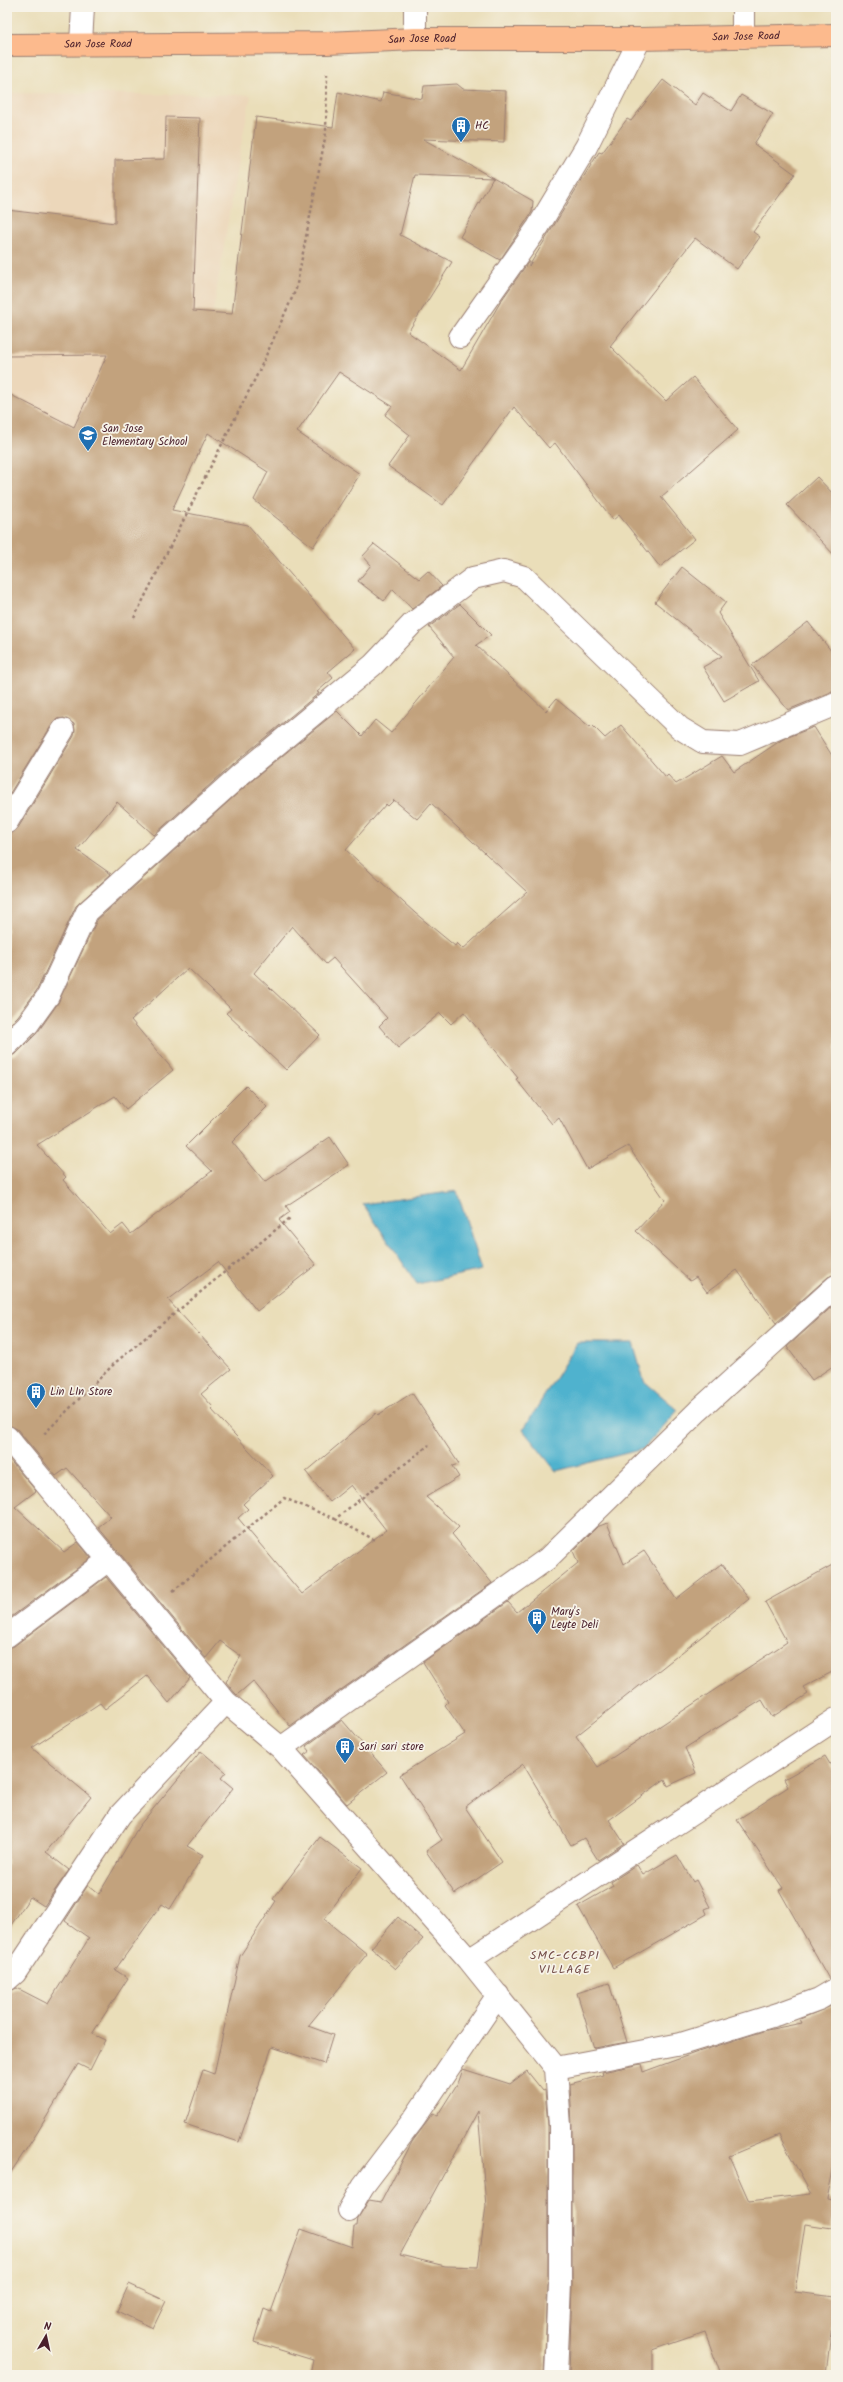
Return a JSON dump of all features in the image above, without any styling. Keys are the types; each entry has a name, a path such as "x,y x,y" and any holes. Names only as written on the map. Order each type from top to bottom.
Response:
{"main road":[{"name":"San Jose Road","path":"7,45 81,43 326,43 415,39 640,39 836,35"}],"street":[{"path":"81,43 83,7"},
{"path":"415,7 415,39"},
{"path":"743,7 743,37"},
{"path":"460,337 538,227 586,147 640,39"},
{"path":"7,1044 28,1024 48,996 87,912 241,774 373,665 412,624 472,578 504,571 524,576 680,728 703,742 740,744 836,704"},
{"path":"7,822 63,730"},
{"path":"280,1748 547,1559 709,1401 836,1286"},
{"path":"7,1437 226,1702 280,1748 469,1960 556,2068 560,2126 560,2284 556,2375"},
{"path":"7,1636 108,1561"},
{"path":"7,1980 15,1973 120,1815 226,1702"},
{"path":"469,1960 836,1719"},
{"path":"556,2068 681,2044 778,2014 819,1999 836,1989"},
{"path":"349,2210 363,2186 414,2119 498,1995"}],"path":[{"path":"134,618 253,385 296,289 326,133 328,99 326,43"},
{"path":"23,1455 116,1362 290,1218"},
{"path":"335,1519 429,1445"},
{"path":"150,1610 284,1498 335,1519 377,1541"}],"shaded area":[{"name":"San Jose Elementary School","path":"7,93 251,95 239,155 209,337 7,797"}],"water":[{"path":"457,1191 482,1270 417,1284 363,1204"},
{"path":"577,1343 633,1343 644,1381 678,1410 643,1449 556,1471 523,1430"}],"building":[{"path":"663,80 695,105 703,93 731,111 741,95 773,114 754,144 795,174 753,232 760,237 737,269 695,238 610,346 666,401 693,377 738,430 661,497 695,539 660,567 619,515 613,520 555,443 549,448 514,407 443,505 388,466 410,435 385,415 392,406 339,372 297,432 360,474 313,547 254,500 268,472 208,433 172,510 248,525 355,649 328,672 333,678 317,692 319,693 233,764 154,835 117,802 77,850 111,874 76,906 37,990 18,1016 7,1027 7,834 18,828 74,736 75,730 74,724 64,718 57,719 53,723 7,798 7,393 74,427 107,355 7,356 7,210 115,223 115,160 165,159 166,117 200,118 193,311 232,314 256,117 333,127 338,92 381,102 383,92 422,99 424,86 457,84 463,89 506,91 504,142 423,139 493,178 415,175 400,235 452,262 408,332 461,370 501,301 529,261 529,266 599,152 602,153 627,119 631,121"},
{"path":"493,178 533,201 532,212 500,260 460,237"},
{"path":"817,477 836,497 836,557 787,505"},
{"path":"374,544 419,579 428,571 442,586 412,609 393,589 384,601 358,581 371,565 363,556"},
{"path":"682,567 726,602 718,613 759,681 724,701 703,667 722,656 655,602"},
{"path":"460,604 491,635 476,645 546,711 556,699 590,727 592,725 605,738 621,725 666,777 668,775 676,784 722,756 734,772 783,739 814,727 836,762 836,1274 828,1277 776,1323 737,1270 707,1292 696,1277 690,1281 636,1231 665,1200 628,1146 587,1169 559,1118 552,1124 516,1079 518,1078 464,1012 451,1024 440,1013 398,1048 379,1026 387,1018 333,958 326,964 292,926 254,973 320,1035 286,1070 226,1013 231,1009 188,968 131,1020 173,1070 126,1109 115,1096 37,1145 66,1177 63,1180 110,1234 123,1224 131,1234 212,1171 186,1146 246,1086 267,1107 232,1142 265,1182 330,1137 349,1165 286,1206 290,1212 279,1220 316,1265 257,1311 218,1262 168,1300 231,1369 201,1394 213,1407 211,1409 273,1476 243,1504 248,1509 238,1518 302,1594 386,1530 351,1485 330,1502 306,1472 376,1413 378,1415 412,1393 459,1464 452,1466 459,1477 426,1497 459,1527 452,1534 492,1583 290,1726 253,1681 237,1695 235,1693 226,1682 241,1656 220,1641 206,1658 98,1527 111,1517 67,1468 56,1476 17,1429 7,1425 7,1057 16,1054 37,1033 58,1003 97,920 249,783 337,711 362,736 375,720 391,733 454,657 429,627","holes":["394,800 417,819 431,803 527,892 463,949 457,943 455,946 415,913 346,850 386,804 388,806"]},
{"path":"808,622 836,657 836,688 829,693 788,710 752,665"},
{"path":"836,1303 836,1364 812,1380 787,1347"},
{"path":"7,1457 36,1491 15,1507 64,1552 78,1542 91,1558 7,1620"},
{"path":"607,1523 624,1564 644,1551 676,1599 721,1564 749,1599 576,1736 598,1767 787,1642 765,1602 836,1563 836,1670 803,1687 808,1694 772,1717 762,1700 685,1748 696,1773 668,1786 665,1779 609,1820 624,1843 598,1860 584,1838 571,1845 523,1764 465,1807 502,1862 455,1894 426,1851 442,1840 400,1775 465,1734 445,1705 448,1702 423,1662 508,1602 517,1612 578,1563 573,1551 597,1527"},
{"path":"106,1577 190,1678 169,1703 147,1676 105,1709 100,1703 32,1748 91,1797 46,1852 69,1870 44,1906 30,1897 7,1931 7,1648 14,1646"},
{"name":"Sari sari store","path":"342,1720 387,1772 347,1804 304,1755 310,1751 306,1746"},
{"path":"201,1751 226,1772 221,1778 233,1788 187,1846 203,1855 170,1909 162,1904 115,1970 128,1978 92,2034 105,2040 90,2070 78,2064 37,2133 7,2178 7,1992 17,1988 48,2004 89,1938 65,1921 88,1885 99,1894 139,1826"},
{"path":"825,1756 836,1774 836,1977 829,1979 779,1890 783,1888 737,1820 788,1787 784,1779"},
{"path":"320,1837 362,1868 324,1919 367,1954 308,2026 333,2035 324,2064 272,2047 239,2142 185,2124 203,2070 214,2074 240,1956 276,1901 273,1899"},
{"path":"677,1855 693,1882 696,1880 710,1907 705,1909 707,1914 613,1968 578,1906 613,1886 611,1882 637,1865 643,1875"},
{"path":"398,1917 423,1939 395,1969 371,1948"},
{"path":"609,1983 627,2042 594,2048 577,1993"},
{"path":"836,2004 836,2156 827,2199 836,2201 836,2207 832,2228 805,2224 795,2292 835,2297 826,2375 721,2375 705,2332 653,2350 653,2375 569,2375 572,2284 572,2126 570,2084 603,2075 602,2072 641,2064 643,2072 695,2053 767,2030 802,2023 800,2019","holes":["779,2135 811,2194 749,2201 729,2156"]},
{"path":"463,2069 510,2084 527,2071 543,2091 545,2090 548,2126 548,2284 544,2375 310,2375 313,2360 254,2342 264,2309 271,2312 301,2229 352,2247 354,2226 357,2226 358,2218 369,2200 381,2202 412,2142 433,2114 437,2116 459,2081","holes":["478,2111 486,2206 478,2267 445,2266 400,2255"]},
{"path":"129,2284 166,2301 153,2328 117,2311"}],"place":[{"name":"HC","path":"461,143"},
{"name":"San Jose Elementary School","path":"88,452"},
{"name":"Lin LIn Store","path":"36,1409"},
{"name":"Mary's Leyte Deli","path":"537,1635"},
{"name":"Sari sari store","path":"345,1764"}],"district":[{"name":"SMC-CCBPI VILLAGE","path":"565,1962"}]}
